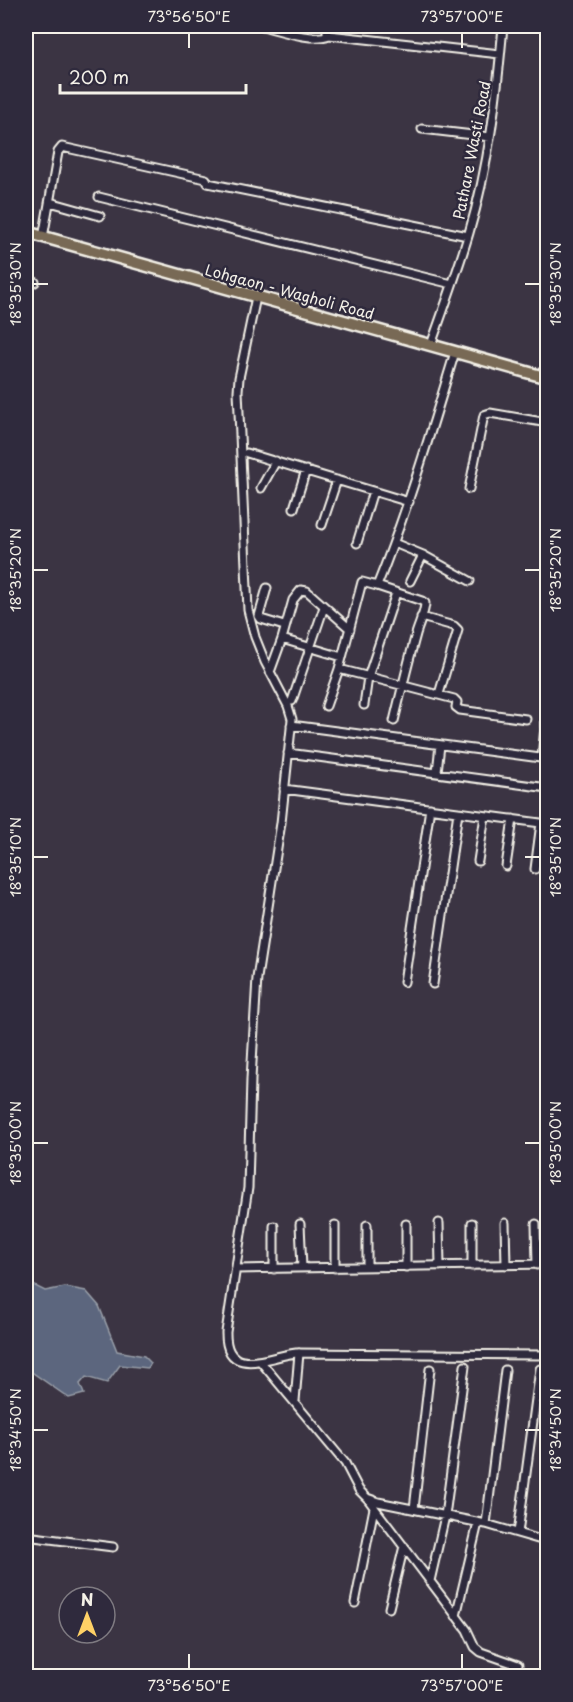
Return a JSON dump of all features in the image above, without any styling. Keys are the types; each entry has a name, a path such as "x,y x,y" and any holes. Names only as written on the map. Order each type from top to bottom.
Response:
{"main road":[{"name":"Lohgaon - Wagholi Road","path":"26,232 548,378"}],"street":[{"path":"262,26 310,37 322,38 330,35 500,54"},
{"path":"327,26 327,33 330,35"},
{"name":"Pathare Wasti Road","path":"431,345 468,236 483,174 498,87 503,26"},
{"path":"422,129 490,137"},
{"path":"43,238 57,152 62,147 206,179 208,183 468,236"},
{"path":"99,197 452,284"},
{"path":"50,202 100,216"},
{"path":"26,280 35,282"},
{"path":"256,297 238,385 246,598 255,637 288,706 291,725 274,870 257,978 248,1188 226,1332 227,1346 230,1352 242,1360 261,1362 299,1353 548,1355"},
{"path":"377,586 409,502 455,352"},
{"path":"469,489 484,415 490,413 548,423"},
{"path":"247,453 409,502"},
{"path":"261,488 276,461"},
{"path":"294,508 306,470"},
{"path":"322,525 337,480"},
{"path":"357,543 373,491"},
{"path":"394,543 423,555 470,581"},
{"path":"410,581 423,555"},
{"path":"326,706 339,669 362,582 426,603 394,721"},
{"path":"267,588 259,616 261,619 284,626"},
{"path":"270,672 293,600 301,590 307,591 350,629"},
{"path":"364,705 368,677 396,593"},
{"path":"292,700 324,607"},
{"path":"421,616 454,626 458,630 440,694"},
{"path":"282,639 342,657"},
{"path":"339,669 440,694 454,699 459,710 526,719"},
{"path":"291,725 545,758 548,694"},
{"path":"437,772 440,745"},
{"path":"288,753 548,788"},
{"path":"284,789 544,823 535,869"},
{"path":"404,982 430,808"},
{"path":"433,984 458,812"},
{"path":"478,861 485,816"},
{"path":"506,866 513,819"},
{"path":"439,1223 440,1266"},
{"path":"472,1223 472,1266"},
{"path":"505,1223 506,1265"},
{"path":"300,1224 302,1268"},
{"path":"335,1224 335,1268"},
{"path":"367,1224 367,1267"},
{"path":"405,1224 406,1267"},
{"path":"536,1224 537,1264"},
{"path":"274,1226 274,1269"},
{"path":"236,1269 548,1264"},
{"path":"295,1401 299,1353"},
{"path":"261,1362 345,1463 359,1490 456,1616 475,1647 481,1652 518,1665"},
{"path":"430,1581 445,1516 465,1366"},
{"path":"414,1509 430,1369"},
{"path":"518,1533 540,1369"},
{"path":"486,1524 505,1370"},
{"path":"367,1498 486,1524 548,1542"},
{"path":"355,1603 374,1508"},
{"path":"456,1616 478,1523"},
{"path":"26,1536 113,1547"},
{"path":"389,1608 404,1546"}],"water":[{"path":"26,1277 29,1283 45,1291 65,1287 86,1291 99,1306 117,1351 144,1356 151,1363 148,1368 120,1365 107,1383 86,1377 80,1384 84,1394 69,1398 26,1368"}]}
